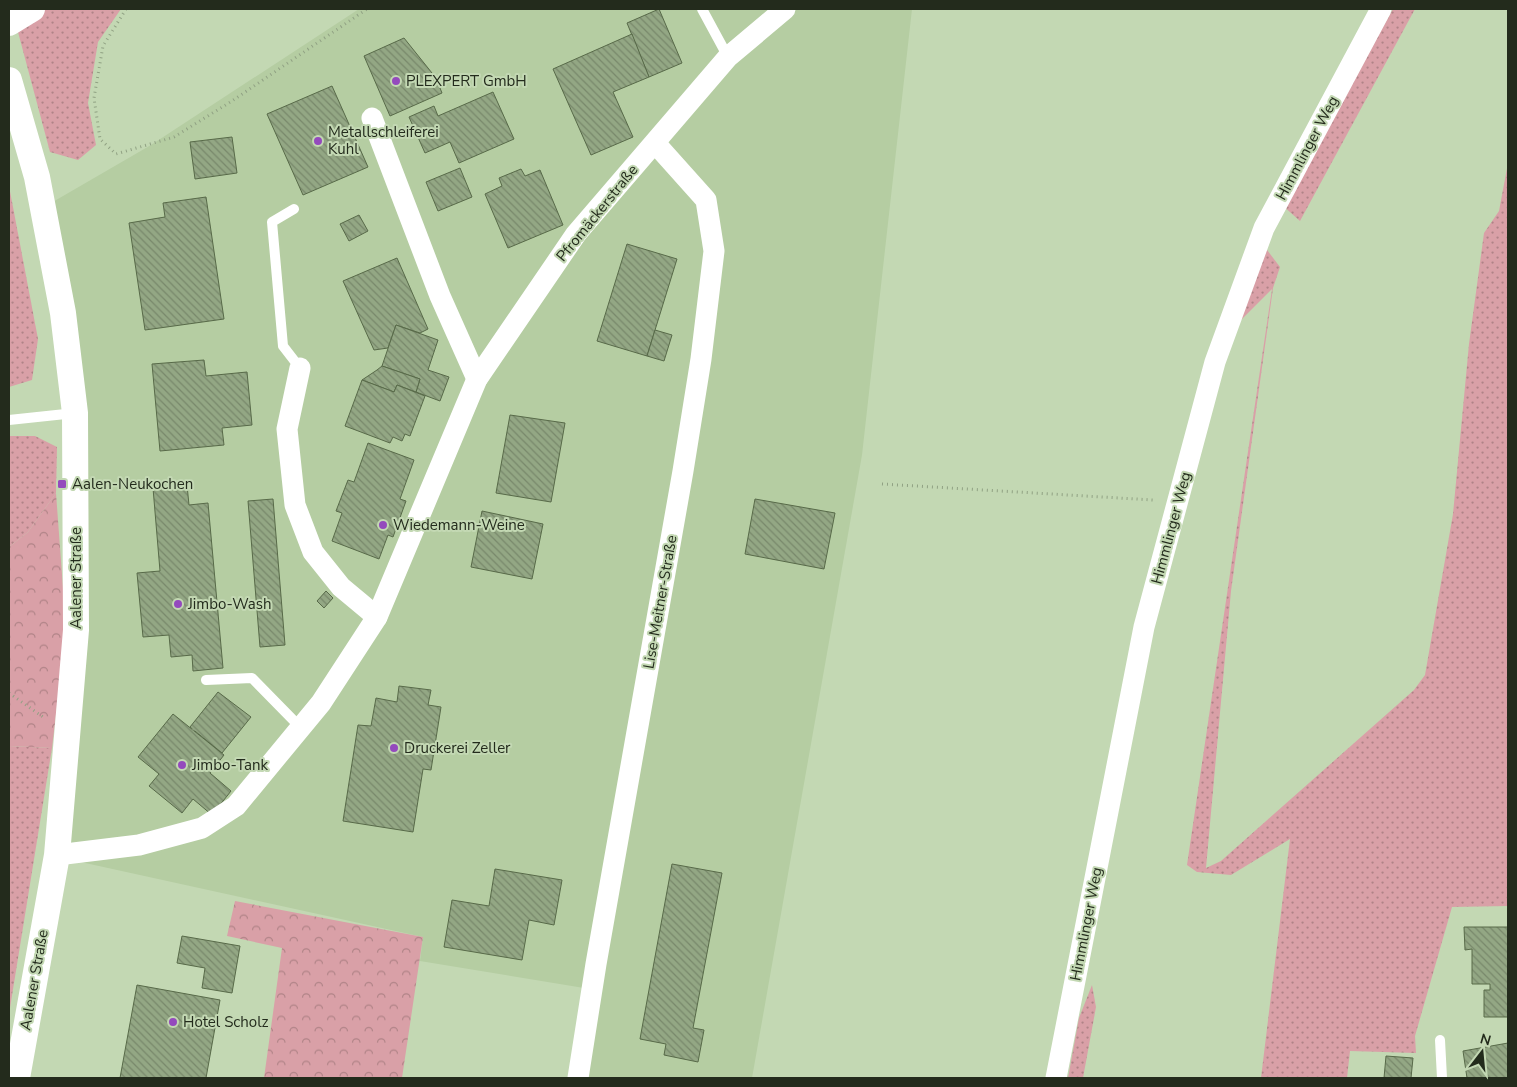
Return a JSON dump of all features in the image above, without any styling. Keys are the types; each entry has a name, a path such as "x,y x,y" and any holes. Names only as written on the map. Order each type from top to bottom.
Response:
{"street":[{"path":"9,23 32,9"},
{"name":"Pfromäckerstraße","path":"57,855 138,845 202,828 236,806 321,703 377,617 478,379 576,234 728,57 785,9"},
{"name":"Himmlinger Weg","path":"1056,1078 1144,627 1215,362 1264,228 1381,9"},
{"name":"Aalener Straße","path":"9,80 37,177 63,313 75,414 76,630 57,855 17,1078"},
{"path":"372,118 440,296 478,379"},
{"name":"Lise-Meitner-Straße","path":"578,1078 701,359 714,251 706,200 655,143"},
{"path":"300,368 287,429 295,505 313,552 341,587 377,617"}],"lane":[{"path":"702,9 728,57"},
{"path":"294,209 272,222 283,346 300,368"},
{"path":"9,420 75,414"},
{"path":"206,680 252,678 300,727"},
{"path":"1440,1040 1442,1078"}],"path":[{"path":"126,9 103,46 94,98 100,139 116,154 174,137 232,101 367,9"},
{"path":"882,484 1178,501"},
{"path":"9,693 36,713 67,732"},
{"path":"193,730 199,722"}],"shaded area":[{"path":"359,9 912,9 862,455 752,1078 570,1078 584,988 420,961 423,937 67,859 86,631 51,203 151,145"}],"green space":[{"path":"46,9 121,9 98,42 88,103 96,145 78,160 50,152 18,32"},
{"path":"1393,9 1415,9 1300,221 1282,205"},
{"path":"1508,163 1508,906 1452,907 1415,1036 1416,1053 1350,1051 1347,1078 1261,1078 1290,839 1231,875 1197,872 1187,865 1272,289 1240,321 1264,246 1280,267 1273,288 1231,591 1206,868 1221,861 1414,690 1425,675 1453,514 1469,344 1484,233 1499,211"},
{"path":"9,186 38,339 32,380 9,387"},
{"path":"9,436 35,436 57,447 56,493 28,532 9,547"},
{"path":"56,493 66,629 52,748 9,746 9,547 28,532"},
{"path":"9,746 52,748 9,1014"},
{"path":"235,901 423,937 402,1078 264,1078 282,948 227,936"},
{"path":"1092,985 1096,1007 1083,1078 1068,1078 1079,1018"}],"building":[{"path":"659,9 682,63 649,77 627,23"},
{"path":"632,34 649,77 613,92 633,137 591,155 553,69"},
{"path":"404,38 436,78 442,93 390,116 364,56"},
{"name":"Metallschleiferei Kuhl","path":"332,86 368,167 303,195 267,114"},
{"path":"493,92 514,139 459,163 450,142 425,153 409,117 434,106 438,116"},
{"path":"232,137 237,173 195,179 190,142"},
{"path":"460,168 472,197 438,211 426,182"},
{"path":"521,169 525,176 540,170 563,225 508,248 485,194 502,186 499,178"},
{"path":"206,197 224,319 145,330 129,223 165,217 163,203"},
{"path":"359,215 368,231 349,241 340,224"},
{"path":"627,244 677,259 647,356 597,341"},
{"path":"397,258 428,329 420,333 396,325 388,348 374,350 343,281"},
{"path":"396,325 438,340 428,370 449,377 440,401 416,392 420,379 382,366"},
{"path":"655,330 672,335 664,361 647,356"},
{"path":"204,360 206,376 247,372 252,425 222,428 224,445 160,451 152,364"},
{"path":"382,366 420,379 416,392 397,385 394,392 362,380"},
{"path":"362,380 394,392 397,385 425,396 410,436 405,434 402,441 393,437 390,443 345,426"},
{"path":"510,415 565,423 551,502 496,493"},
{"path":"368,443 414,460 400,499 406,501 393,537 388,535 379,559 332,541 342,513 336,511 348,480 354,482"},
{"name":"Jimbo-Wash","path":"187,485 189,505 208,503 223,668 193,671 192,655 171,657 169,635 143,637 137,573 160,571 153,488"},
{"path":"273,499 285,645 260,647 248,501"},
{"path":"755,499 835,513 824,569 745,554"},
{"path":"482,511 543,524 532,579 471,567"},
{"path":"326,591 333,598 324,608 317,601"},
{"name":"Druckerei Zeller","path":"399,686 431,690 428,705 441,707 431,770 423,769 413,832 343,821 358,725 371,726 376,698 397,702"},
{"path":"218,692 251,717 222,753 190,727"},
{"name":"Jimbo-Tank","path":"173,714 224,755 210,773 231,791 212,815 193,799 182,813 149,786 159,774 138,757"},
{"path":"672,864 722,873 693,1028 704,1030 698,1062 664,1055 666,1044 640,1039"},
{"path":"495,869 562,880 554,925 529,920 522,960 444,947 452,900 489,906"},
{"path":"1464,927 1508,927 1508,1017 1484,1017 1484,990 1490,990 1490,984 1472,984 1472,949 1465,950"},
{"path":"182,936 240,946 232,993 202,988 205,968 177,963"},
{"name":"Hotel Scholz","path":"137,985 220,1000 206,1078 120,1078"},
{"path":"1508,1043 1508,1078 1467,1078 1463,1051"},
{"path":"1386,1056 1413,1058 1411,1078 1384,1078"}],"place":[{"name":"PLEXPERT GmbH","path":"396,81"},
{"name":"Metallschleiferei Kuhl","path":"318,141"},
{"name":"Aalen-Neukochen","path":"62,484"},
{"name":"Wiedemann-Weine","path":"383,525"},
{"name":"Jimbo-Wash","path":"178,604"},
{"name":"Druckerei Zeller","path":"394,748"},
{"name":"Jimbo-Tank","path":"182,765"},
{"name":"Hotel Scholz","path":"173,1022"}]}
